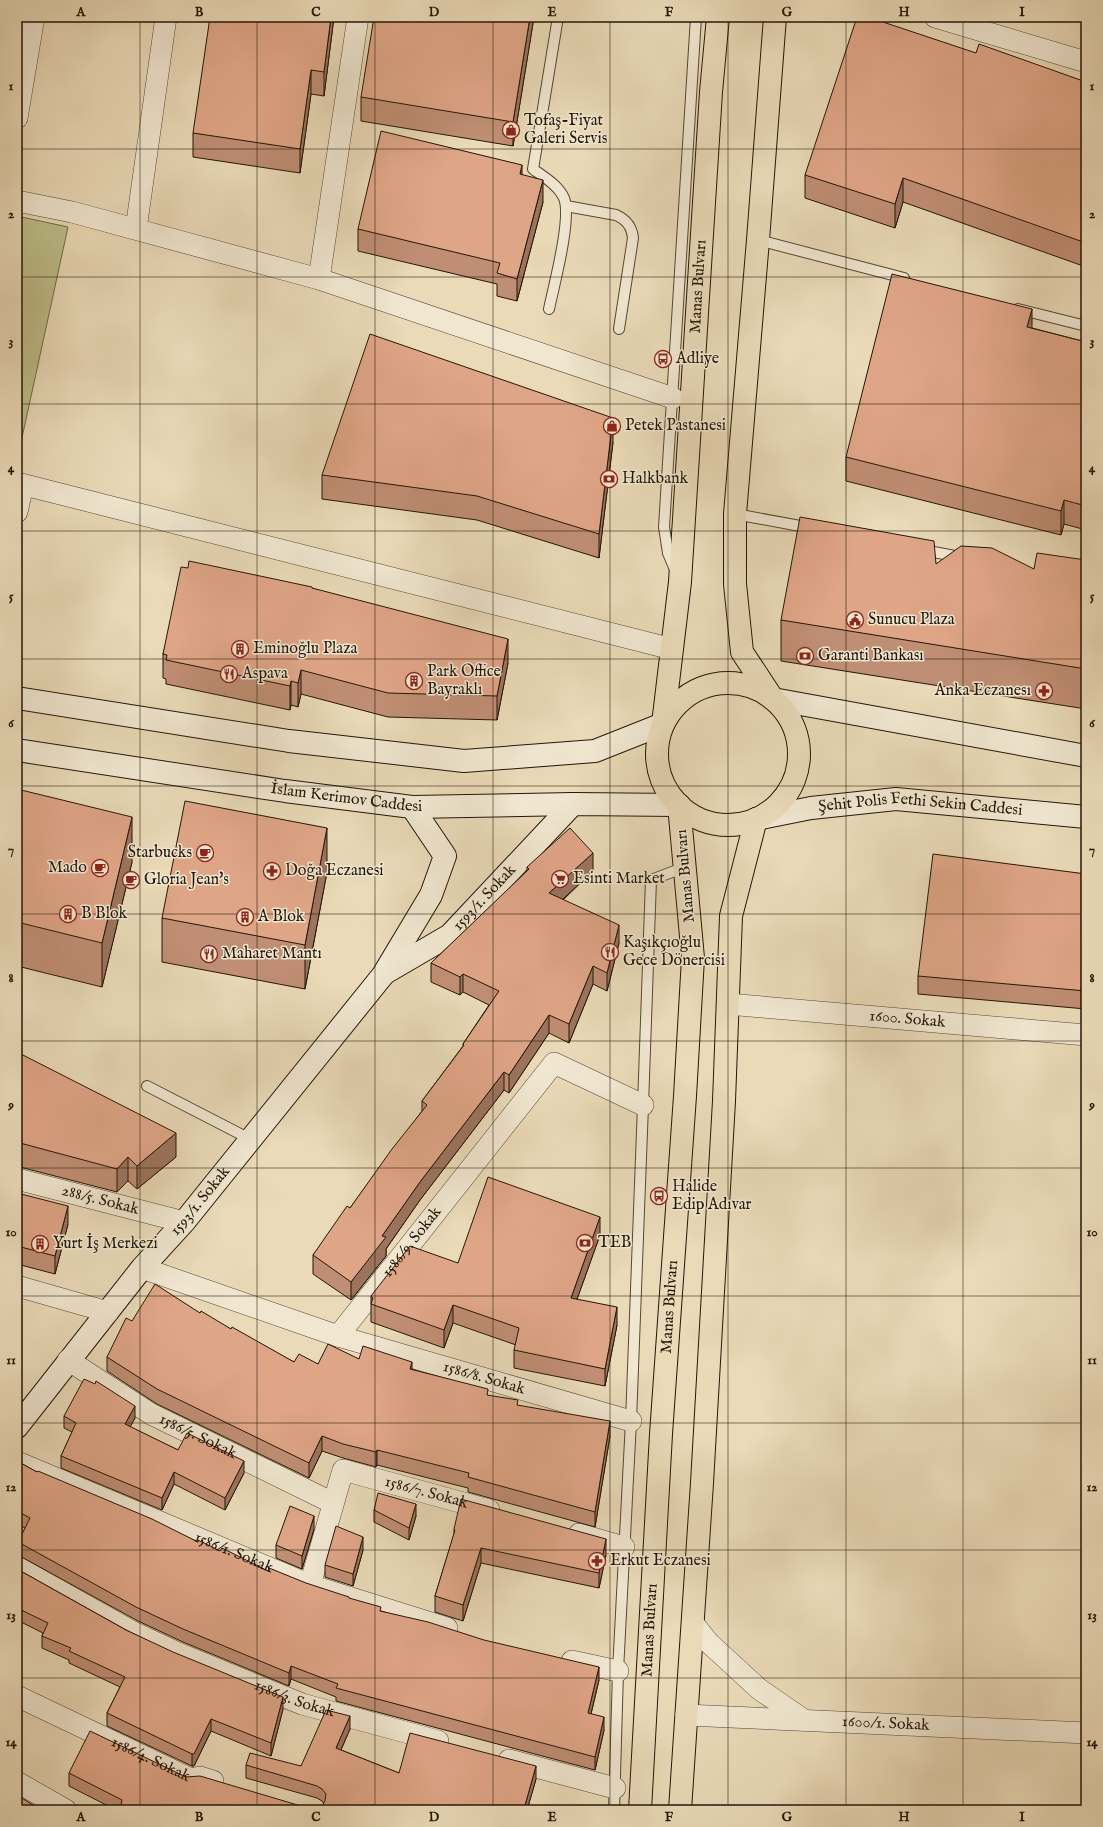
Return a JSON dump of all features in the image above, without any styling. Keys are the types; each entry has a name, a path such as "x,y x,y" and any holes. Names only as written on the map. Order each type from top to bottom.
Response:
{"main road":[{"name":"Manas Bulvarı","path":"663,724 680,582 711,92 718,17"},
{"path":"775,17 735,514 736,584 742,652 773,699 785,711 795,730 799,750 797,772 788,792 778,805 756,819 738,824 717,824 693,816 679,805 665,787 658,768 657,745 663,724 678,703 691,693 710,685 731,683 751,687 773,699 1086,756"},
{"path":"17,698 289,741 464,761 595,751 663,724"},
{"name":"İslam Kerimov Caddesi","path":"17,750 285,791 412,807 573,804 679,805"},
{"name":"Şehit Polis Fethi Sekin Caddesi","path":"756,819 811,808 896,798 1086,818"},
{"name":"1593/1. Sokak","path":"382,975 450,935 573,804"},
{"name":"Manas Bulvarı","path":"640,1810 660,1442 685,1096 693,958 686,868 679,805"},
{"name":"1593/1. Sokak","path":"17,1427 68,1360 142,1268 184,1222 382,975 431,895 445,856 412,807"},
{"path":"680,1810 693,1623 723,1117 731,916 756,819"}],"street":[{"path":"17,118 34,17"},
{"path":"136,229 166,17"},
{"path":"319,279 358,17"},
{"path":"935,17 1086,62"},
{"path":"17,201 72,212 319,279 673,398"},
{"path":"17,512 20,484 672,649"},
{"name":"1600. Sokak","path":"728,1004 1086,1035"},
{"name":"1586/9. Sokak","path":"338,1336 554,1063 644,1105"},
{"name":"288/5. Sokak","path":"17,1179 184,1222"},
{"path":"142,1268 338,1336"},
{"path":"17,1286 108,1312"},
{"name":"1586/8. Sokak","path":"338,1336 631,1421"},
{"name":"1586/5. Sokak","path":"68,1360 151,1414 333,1503"},
{"name":"1586/1. Sokak","path":"17,1462 310,1585 465,1634"},
{"name":"1586/7. Sokak","path":"310,1585 343,1470 510,1516"},
{"path":"564,1530 624,1546"},
{"name":"1586/3. Sokak","path":"17,1567 131,1631 178,1653 302,1704 458,1746"},
{"path":"693,1623 709,1642 759,1689 805,1720"},
{"path":"556,1657 618,1672"},
{"name":"1586/4. Sokak","path":"17,1696 191,1779 200,1777 230,1786"},
{"name":"1600/1. Sokak","path":"686,1715 1086,1733"},
{"path":"488,1754 615,1788"},
{"path":"17,1782 66,1810"}],"lane":[{"path":"549,309 566,225 566,206 563,196 557,188 533,169 558,17"},
{"path":"680,582 668,553 664,527 696,17"},
{"path":"566,206 616,215 622,218 632,230 633,238 620,329"},
{"path":"758,240 911,280"},
{"path":"1010,306 1086,326"},
{"path":"735,514 821,530"},
{"path":"914,548 969,559"},
{"path":"614,1810 618,1672 631,1421 644,1105 651,880 686,868"},
{"path":"147,1086 250,1139"}],"green space":[{"path":"1064,17 1086,17 1086,23"},
{"path":"17,216 68,227 18,456 17,456"}],"building":[{"path":"210,17 331,17 324,72 311,70 300,149 193,133"},
{"path":"374,17 530,17 513,122 361,97"},
{"path":"857,17 868,17 976,53 979,44 1086,82 1086,243 903,178 895,204 805,175"},
{"path":"381,131 522,165 520,174 543,180 517,279 497,273 500,263 358,229"},
{"path":"892,274 1032,309 1027,327 1086,342 1086,506 1064,500 1061,511 846,457"},
{"path":"370,334 613,418 599,534 477,496 322,475"},
{"path":"800,517 934,541 936,564 961,546 992,548 1034,569 1037,553 1086,560 1086,669 781,620"},
{"path":"189,561 312,587 508,639 497,696 388,693 301,670 298,683 291,681 290,686 166,660 167,655 163,654 181,567 188,568"},
{"name":"B Blok","path":"17,789 132,817 102,943 17,922"},
{"name":"A Blok","path":"185,801 327,828 305,945 162,918"},
{"path":"570,828 593,853 549,893 619,925 607,973 593,966 569,1024 549,1015 509,1075 504,1072 420,1182 382,1236 386,1237 351,1282 313,1255 347,1206 350,1208 392,1149 427,1105 422,1101 464,1045 463,1044 499,991 463,974 460,977 431,963 529,869 527,867"},
{"path":"933,854 1086,874 1086,991 918,976"},
{"path":"17,1052 176,1133 137,1166 128,1157 117,1169 20,1143 17,1144"},
{"path":"488,1177 600,1217 571,1298 617,1307 605,1369 514,1350 519,1328 453,1305 444,1330 371,1304 373,1298 371,1296 410,1246 458,1263"},
{"name":"Yurt İş Merkezi","path":"17,1193 68,1206 55,1256 17,1246"},
{"path":"155,1284 200,1313 201,1311 231,1329 232,1327 294,1362 299,1354 318,1364 328,1344 359,1359 363,1346 412,1362 410,1369 488,1389 487,1395 518,1400 517,1405 610,1421 595,1512 468,1477 469,1473 377,1450 376,1452 343,1444 322,1436 309,1463 157,1389 107,1357 126,1318 132,1321"},
{"path":"84,1379 95,1384 96,1381 135,1406 125,1424 178,1450 187,1433 244,1461 225,1498 174,1472 162,1498 61,1456 76,1423 64,1416"},
{"path":"17,1461 37,1472 38,1471 152,1519 198,1542 198,1540 220,1551 222,1548 268,1571 269,1568 349,1598 381,1607 380,1611 428,1622 484,1640 599,1667 588,1713 604,1717 595,1757 336,1688 338,1684 291,1666 289,1673 183,1629 136,1607 18,1542 30,1518 17,1511"},
{"path":"378,1493 416,1504 409,1528 374,1510"},
{"path":"461,1499 606,1539 599,1573 481,1548 463,1605 435,1596 455,1530"},
{"path":"290,1506 314,1516 302,1556 276,1545"},
{"path":"336,1526 363,1537 353,1574 325,1565"},
{"path":"17,1569 126,1630 173,1652 283,1697 271,1743 211,1719 194,1754 192,1754 107,1713 125,1677 69,1651 71,1648 42,1636 48,1623 17,1608"},
{"path":"326,1710 350,1716 336,1748 399,1773 410,1733 536,1766 524,1809 528,1810 120,1810 122,1800 69,1773 90,1731 186,1777 200,1776 311,1809 317,1809 322,1806 325,1801 326,1794 322,1789 317,1786 246,1765 250,1753 301,1766"},
{"path":"17,1795 41,1810 17,1810"}],"place":[{"name":"Tofaş-Fiyat Galeri Servis","path":"511,130"},
{"name":"Adliye","path":"663,359"},
{"name":"Petek Pastanesi","path":"612,426"},
{"name":"Halkbank","path":"609,479"},
{"name":"Sunucu Plaza","path":"855,620"},
{"name":"Eminoğlu Plaza","path":"240,649"},
{"name":"Garanti Bankası","path":"805,656"},
{"name":"Aspava","path":"229,674"},
{"name":"Park Office Bayraklı","path":"414,681"},
{"name":"Anka Eczanesı","path":"1044,691"},
{"name":"Starbucks","path":"205,853"},
{"name":"Mado","path":"100,868"},
{"name":"Doğa Eczanesi","path":"272,871"},
{"name":"Esinti Market","path":"560,879"},
{"name":"Gloria Jean's","path":"131,880"},
{"name":"B Blok","path":"68,914"},
{"name":"A Blok","path":"245,917"},
{"name":"Kaşıkçıoğlu Gece Dönercisi","path":"610,952"},
{"name":"Maharet Mantı","path":"209,954"},
{"name":"Halide Edip Adıvar","path":"659,1196"},
{"name":"TEB","path":"585,1243"},
{"name":"Yurt İş Merkezi","path":"40,1244"},
{"name":"Erkut Eczanesi","path":"597,1561"}]}
